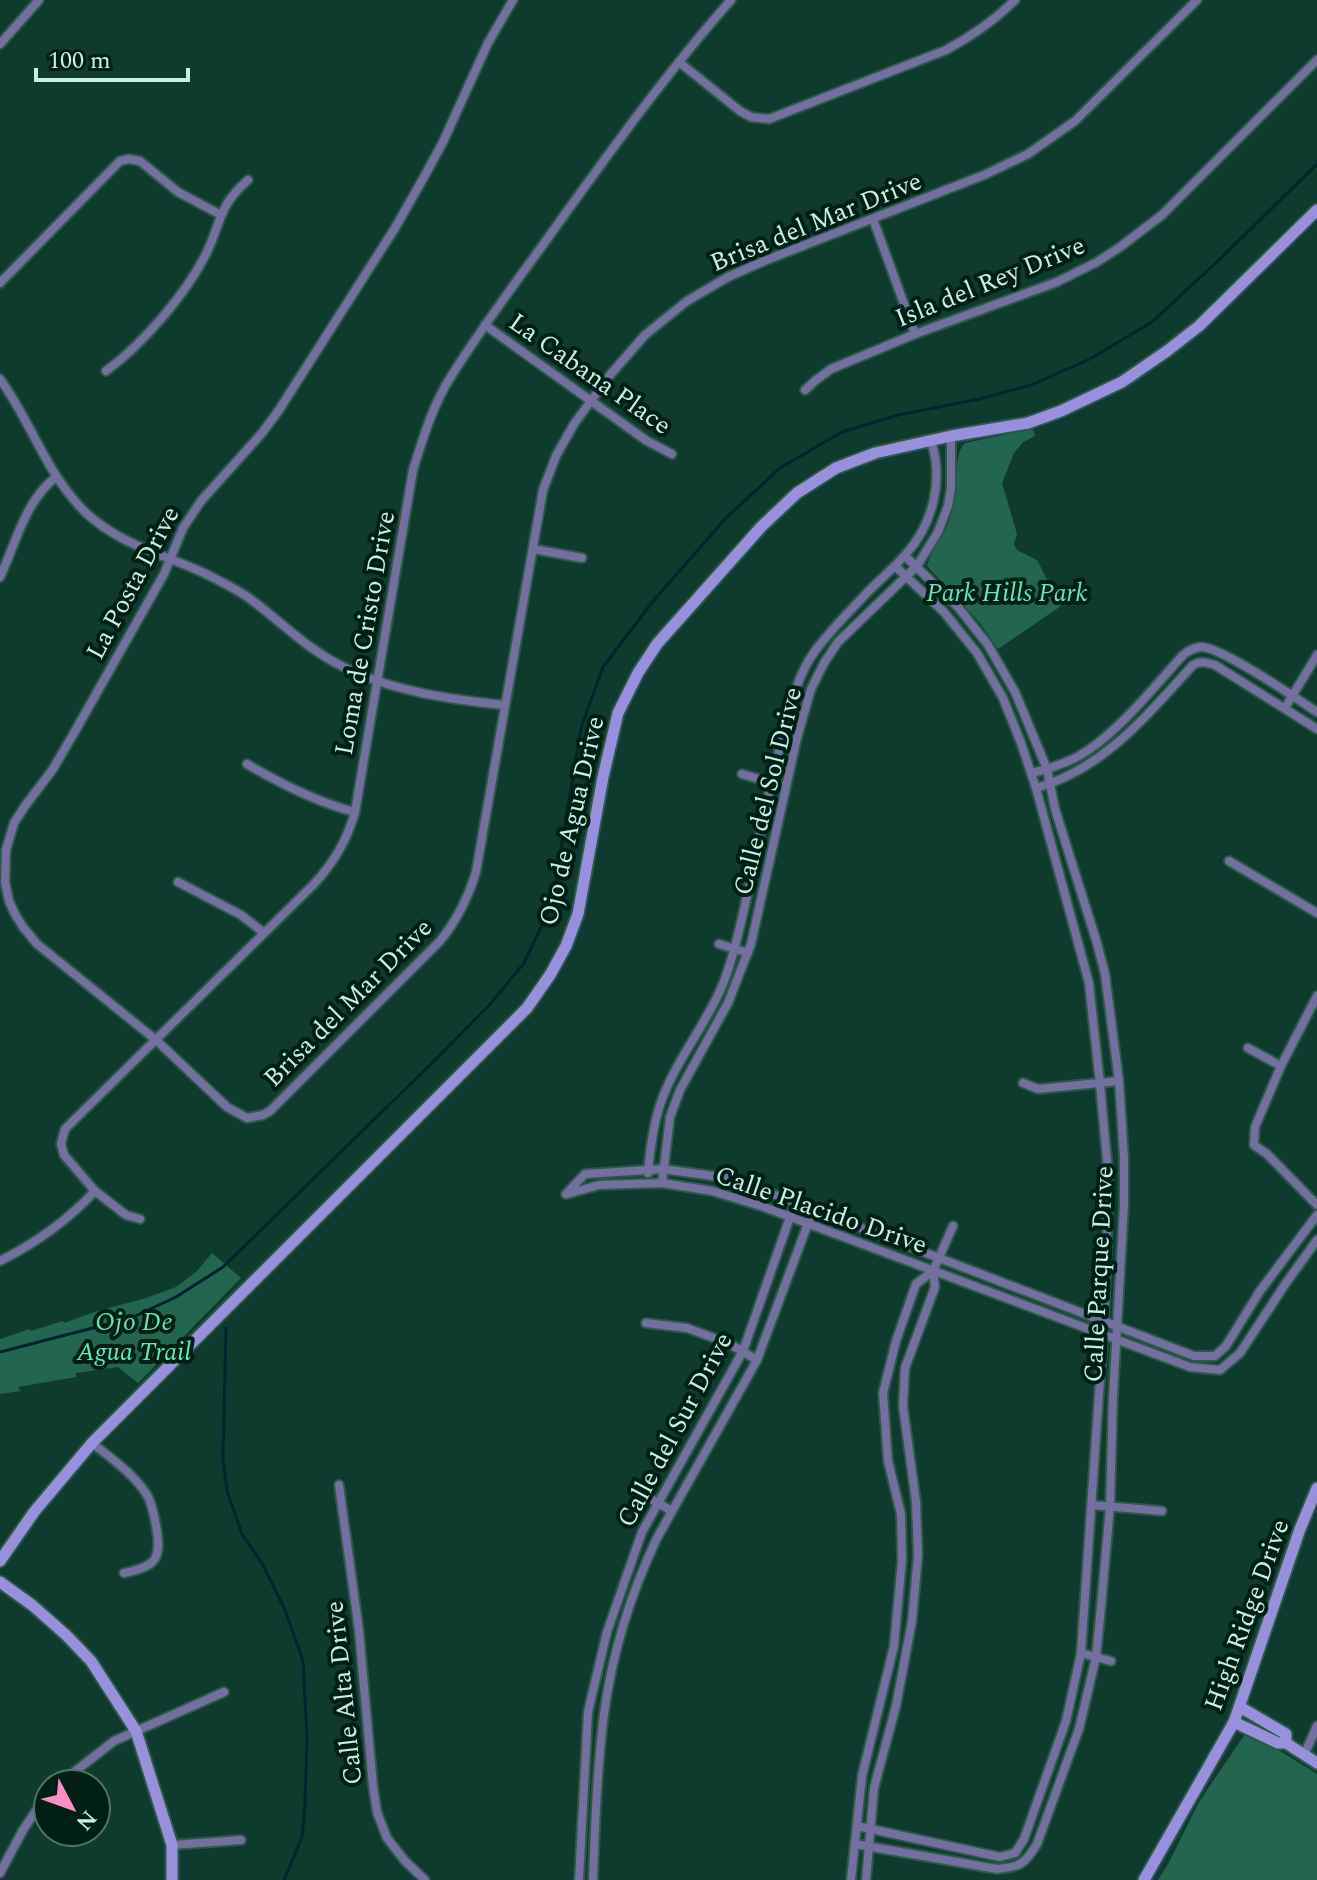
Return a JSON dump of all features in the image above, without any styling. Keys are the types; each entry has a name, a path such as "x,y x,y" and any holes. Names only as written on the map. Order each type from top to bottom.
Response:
{"street":[{"name":"La Posta Drive","path":"156,1040 37,944 23,927 9,901 5,882 6,850 14,823 53,769 74,733 164,574 194,510 279,410 395,228 443,142 488,43 513,0"},
{"name":"Loma de Cristo Drive","path":"140,1219 126,1215 95,1191 64,1155 61,1144 65,1129 334,861 355,812 413,470 439,400 451,375 485,325 636,117 731,0"},
{"path":"679,62 740,111 751,117 769,119 946,50 987,26 1015,0"},
{"name":"Brisa del Mar Drive","path":"156,1040 235,1112 247,1118 263,1115 440,941 460,914 476,872 546,478 574,424 645,335 687,301 713,285 1001,168 1056,136 1197,0"},
{"path":"0,44 37,1"},
{"name":"Isla del Rey Drive","path":"805,390 831,369 915,334 1057,282 1120,247 1162,215 1317,60"},
{"path":"0,283 124,160 140,161 178,192 221,215"},
{"path":"106,371 132,349 181,293 206,254 230,198 248,180"},
{"name":"Ojo de Agua Drive","path":"0,1561 34,1512 92,1443 527,1008 566,946 578,914 618,713 657,644 762,526 797,493 836,468 875,453 1028,423 1092,397 1129,377 1199,326 1317,210"},
{"path":"873,219 915,334"},
{"name":"La Cabana Place","path":"485,325 647,441 672,454"},
{"path":"0,379 56,477 87,513 116,536 210,576 245,595 333,662 377,681 442,696 504,705"},
{"name":"Calle del Sol Drive","path":"662,1183 670,1117 680,1090 728,1003 748,953 811,689 838,642 917,566 938,532 948,506 952,473 951,436"},
{"name":"Calle del Sol Drive","path":"647,1183 651,1141 661,1102 678,1064 724,982 742,922 771,783 801,676 814,652 905,556 928,520 935,497 937,471 931,441"},
{"path":"0,577 32,504 56,477"},
{"path":"533,549 582,558"},
{"name":"Calle Parque Drive","path":"905,556 958,607 997,658 1015,692 1047,769 1055,809 1105,974 1119,1081 1124,1205 1110,1506 1096,1657 1079,1729 1037,1844 1023,1863"},
{"name":"Calle Parque Drive","path":"895,566 944,612 994,680 1003,698 1032,773 1089,983 1100,1084 1108,1171 1104,1322 1081,1653 1066,1721 1024,1839 1015,1853"},
{"path":"856,605 865,614"},
{"path":"965,638 975,628"},
{"path":"1201,647 1204,662"},
{"path":"1032,773 1079,755 1120,722 1183,655 1201,647 1221,652 1317,712"},
{"path":"1285,708 1317,655"},
{"path":"1036,788 1091,764 1131,732 1193,665 1204,662 1215,665 1317,729"},
{"path":"1003,698 1015,692"},
{"path":"1120,722 1131,732"},
{"path":"247,764 307,796 355,812"},
{"path":"742,774 786,787"},
{"path":"1229,861 1317,913"},
{"path":"178,882 241,915 264,933"},
{"path":"1074,928 1091,923"},
{"path":"719,944 748,953"},
{"path":"1317,996 1281,1066 1255,1127 1254,1145 1267,1154 1317,1205"},
{"path":"692,1040 702,1047"},
{"path":"1248,1048 1281,1066"},
{"path":"1023,1083 1038,1089 1119,1081"},
{"name":"Calle Placido Drive","path":"1215,1356 1194,1356 727,1178 663,1169 585,1174 566,1194 599,1185 647,1183 712,1191 1190,1367 1220,1370"},
{"path":"0,1261 50,1231 95,1191"},
{"name":"Calle del Sur Drive","path":"579,1880 588,1712 607,1632 642,1532 743,1351 795,1203"},
{"path":"1107,1204 1124,1205"},
{"name":"Calle del Sur Drive","path":"593,1880 604,1712 620,1635 647,1560 757,1360 813,1210"},
{"path":"1317,1215 1260,1291 1226,1346 1215,1356 1220,1370 1240,1353 1317,1240"},
{"path":"866,1880 874,1788 896,1706 912,1621 918,1555 916,1502 903,1406 905,1368 935,1287 933,1271 953,1226"},
{"path":"851,1880 862,1776 894,1646 902,1560 901,1514 888,1455 883,1393 896,1341 916,1284 933,1271"},
{"path":"1032,1307 1035,1295"},
{"path":"646,1323 687,1328 730,1344 757,1360"},
{"path":"1098,1396 1113,1397"},
{"path":"92,1443 136,1481 149,1497 154,1516 158,1539 155,1561 144,1569 124,1573"},
{"path":"888,1455 908,1452"},
{"name":"Calle Alta Drive","path":"339,1485 359,1631 377,1812 387,1838 425,1880"},
{"name":"High Ridge Drive","path":"1144,1880 1234,1722 1317,1488"},
{"path":"635,1490 672,1511"},
{"path":"1092,1505 1162,1511"},
{"path":"0,1582 32,1605 91,1661 136,1731 172,1845 172,1880"},
{"path":"607,1632 620,1635"},
{"path":"894,1646 906,1651"},
{"path":"1081,1653 1111,1661"},
{"path":"79,1768 114,1741 224,1692"},
{"path":"1240,1707 1286,1734 1286,1743"},
{"path":"1234,1722 1278,1743 1286,1743 1317,1763"},
{"path":"1304,1755 1317,1726"},
{"path":"583,1783 597,1784"},
{"path":"0,1873 32,1817"},
{"path":"855,1844 997,1869 1017,1867 1023,1863 1015,1853 1000,1857 857,1826"},
{"path":"172,1845 241,1840"}],"green space":[{"name":"Park Hills Park","path":"1033,429 1035,436 1023,442 1014,453 1002,483 1017,534 1014,544 1017,550 1037,560 1061,606 998,649 980,623 927,566 950,517 961,448 965,443"},
{"name":"Ojo De Agua Trail","path":"212,1253 241,1278 138,1383 118,1367 76,1373 76,1377 18,1387 21,1391 0,1394 0,1339 30,1329 64,1323 176,1287 196,1272"},
{"path":"1245,1734 1264,1741 1317,1774 1317,1880 1158,1880 1199,1802"}],"waterway":[{"path":"0,1352 131,1318 176,1297 223,1267 493,1001 524,963 552,904 581,728 603,667 654,600 725,519 780,468 842,432 898,415 980,399 1031,385 1090,359 1152,322 1317,164"},
{"path":"226,1328 223,1458 227,1491 242,1534 263,1565 285,1610 303,1661 307,1737 305,1804 302,1837 284,1880"}]}
